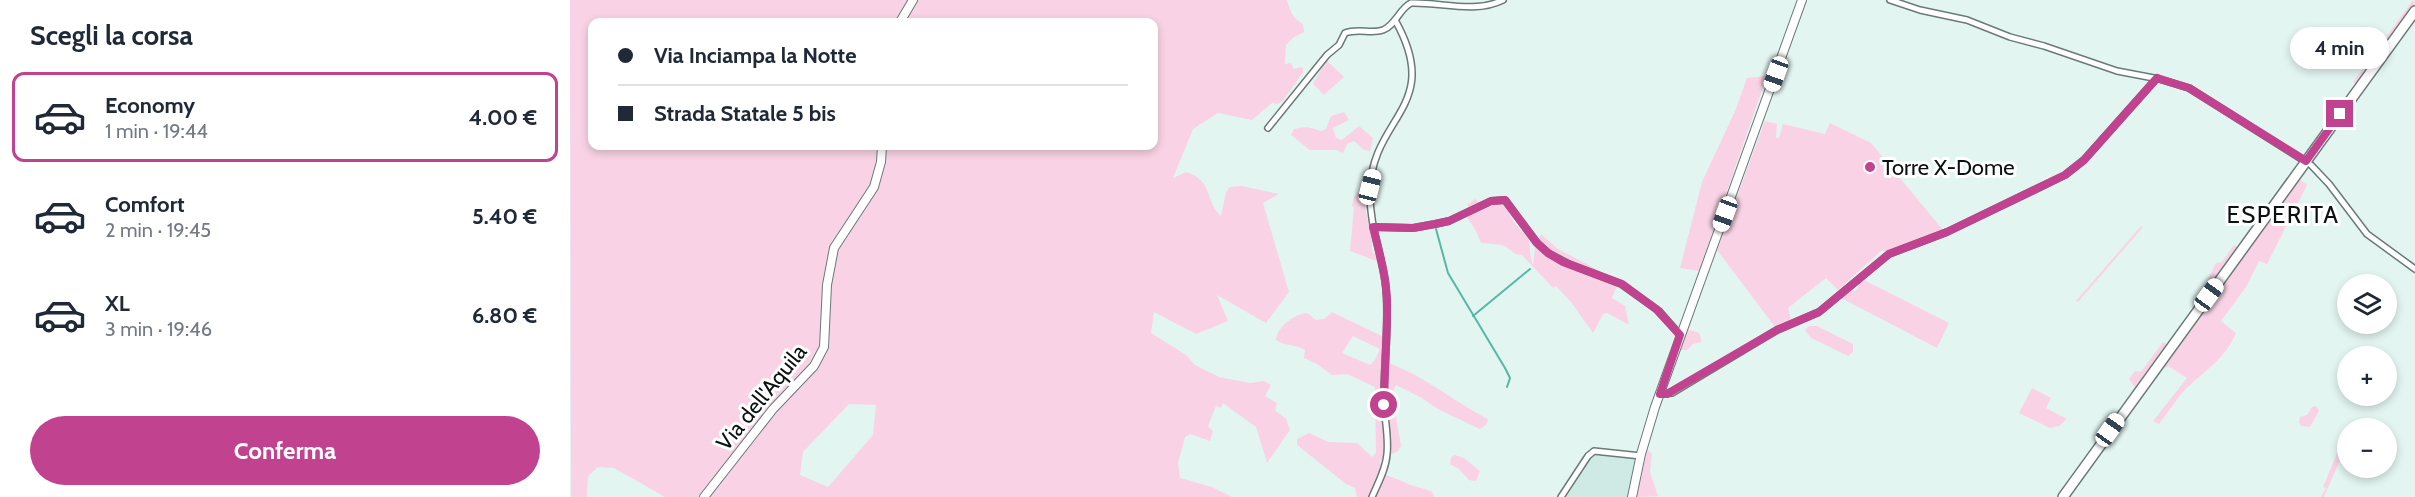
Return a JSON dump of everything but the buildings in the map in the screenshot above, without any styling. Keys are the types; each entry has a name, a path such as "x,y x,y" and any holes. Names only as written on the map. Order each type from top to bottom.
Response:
{"main road":[{"path":"902,18 913,0"},
{"path":"1632,497 1641,456 1680,335 1802,0"},
{"path":"2063,497 2415,11"},
{"name":"Via dell'Aquila","path":"704,497 773,409 814,366 824,347 826,285 834,248 874,186 882,150"}],"street":[{"path":"1268,128 1327,55 1339,45 1346,33 1352,30 1382,30 1395,20 1406,6 1420,2 1458,7 1490,5 1503,0"},
{"path":"1890,0 1926,12 1967,20 2010,37 2117,71 2157,78 2189,88 2306,161 2326,180 2367,234 2386,250 2415,268"},
{"path":"1372,497 1387,456 1388,436 1384,405 1387,310 1385,280 1370,216 1370,187 1377,158 1408,98 1413,78 1412,60 1395,20"},
{"path":"1660,394 1671,393 1777,330 1819,312 1889,254 1947,232 2065,175 2084,160 2157,78"},
{"path":"1373,227 1413,228 1435,224 1449,221 1491,201 1505,200 1537,243 1548,253 1563,262 1622,284 1656,309 1680,335"},
{"path":"1561,497 1588,456 1594,451 1641,456"}],"shaded area":[{"path":"570,0 910,0 899,18 588,18 588,150 880,150 879,162 872,185 832,247 821,347 812,365 701,497 665,497 614,468 598,467 588,476 587,497 571,497"},
{"path":"916,0 1287,0 1292,14 1303,24 1304,32 1286,45 1285,64 1291,63 1294,69 1301,67 1303,72 1283,101 1278,104 1272,103 1252,120 1218,113 1193,129 1173,178 1186,172 1201,180 1212,204 1221,216 1226,192 1230,187 1242,186 1279,194 1263,203 1289,292 1266,323 1217,295 1228,321 1196,334 1154,312 1151,333 1186,355 1195,365 1219,377 1250,383 1264,381 1271,385 1265,396 1277,403 1275,410 1286,419 1290,430 1267,463 1256,427 1223,403 1221,408 1216,406 1208,426 1213,431 1210,441 1190,434 1185,437 1178,463 1180,478 1212,487 1232,497 707,497 826,348 829,285 836,249 876,188 884,150 1158,150 1158,18 905,18","holes":["849,404 876,405 873,435 828,487 800,475 803,452"]},
{"path":"2413,0 2415,3 2356,84 2353,82"},
{"path":"1326,60 1344,77 1324,95 1313,84"},
{"path":"1767,76 1699,271 1680,268 1702,182 1736,109 1747,78"},
{"path":"1344,112 1349,120 1333,128 1336,138 1342,140 1359,126 1373,138 1370,151 1364,150 1354,141 1347,144 1343,153 1337,150 1310,150 1291,135 1294,129 1302,127 1322,131 1326,128 1331,116"},
{"path":"1765,121 1777,124 1776,138 1779,138 1783,124 1825,134 1830,123 1871,143 1943,230 1890,251 1881,251 1838,290 1826,278 1788,308 1791,321 1775,327 1717,250"},
{"path":"2299,179 2307,185 2267,264 2259,261 2246,287 2221,321 2236,333 2232,342 2220,358 2182,393 2159,424 2153,421 2187,378 2168,366 2162,367"},
{"path":"1362,191 1366,197 1365,207 1372,250 1379,262 1350,251 1354,207 1352,206 1354,197"},
{"path":"1475,199 1483,205 1498,203 1505,207 1527,236 1533,265 1535,248 1541,234 1558,249 1619,281 1612,298 1625,306 1629,325 1607,313 1603,314 1593,333 1571,302 1556,286 1553,288 1522,255 1516,254 1503,245 1481,243 1468,219 1468,204"},
{"path":"2141,226 2143,227 2078,302 2076,301"},
{"path":"2234,245 2238,247 2214,281 2208,279 2216,263 2222,262"},
{"path":"1862,279 1949,323 1937,348 1841,298 1850,290 1855,291"},
{"path":"1332,312 1384,337 1386,455 1380,462 1382,471 1371,497 1357,497 1355,488 1346,484 1297,445 1297,439 1309,433 1329,442 1357,443 1372,457 1376,453 1375,387 1347,374 1332,375 1304,358 1305,350 1276,340 1279,330 1297,316 1307,313 1316,320 1324,319","holes":["1353,336 1380,349 1370,365 1342,353"]},
{"path":"1809,326 1817,326 1853,344 1853,352 1848,356 1811,338 1805,330"},
{"path":"1687,329 1699,333 1702,342 1693,344 1687,350 1680,350"},
{"path":"2163,342 2168,345 2136,389 2129,379 2135,371 2141,372"},
{"path":"1386,362 1413,374 1488,419 1487,424 1480,429 1396,385 1392,393 1401,446 1398,451 1388,456"},
{"path":"2032,388 2051,398 2046,408 2067,419 2059,426 2050,428 2019,413"},
{"path":"2316,406 2319,411 2310,427 2301,426 2300,417 2307,415 2312,407"},
{"path":"1647,449 1652,454 1650,472 1658,496 1636,497"},
{"path":"1596,451 1637,455 1629,497 1562,497 1586,459"},
{"path":"2337,454 2337,467 2324,497 2321,497 2326,488 2323,487"},
{"path":"1455,455 1464,458 1480,471 1476,481 1469,480 1459,469 1450,464 1451,457"},
{"path":"1383,474 1428,490 1433,493 1434,497 1374,497"}],"waterway":[{"path":"1436,229 1448,273 1505,368 1510,378 1507,387"},
{"path":"1473,316 1530,269"}],"place":[{"name":"Torre X-Dome","path":"1870,167"}],"district":[{"name":"ESPERITA","path":"2283,215"}],"route":[{"path":"1384,405 1387,310 1385,280 1373,227 1413,228 1435,224 1449,221 1491,201 1505,200 1537,243 1548,253 1563,262 1622,284 1664,316 1680,335 1660,394 1667,394 1678,390 1710,368 1777,330 1830,306 1889,254 1947,232 2065,175 2084,160 2157,78 2189,88 2306,161 2340,114"}]}
